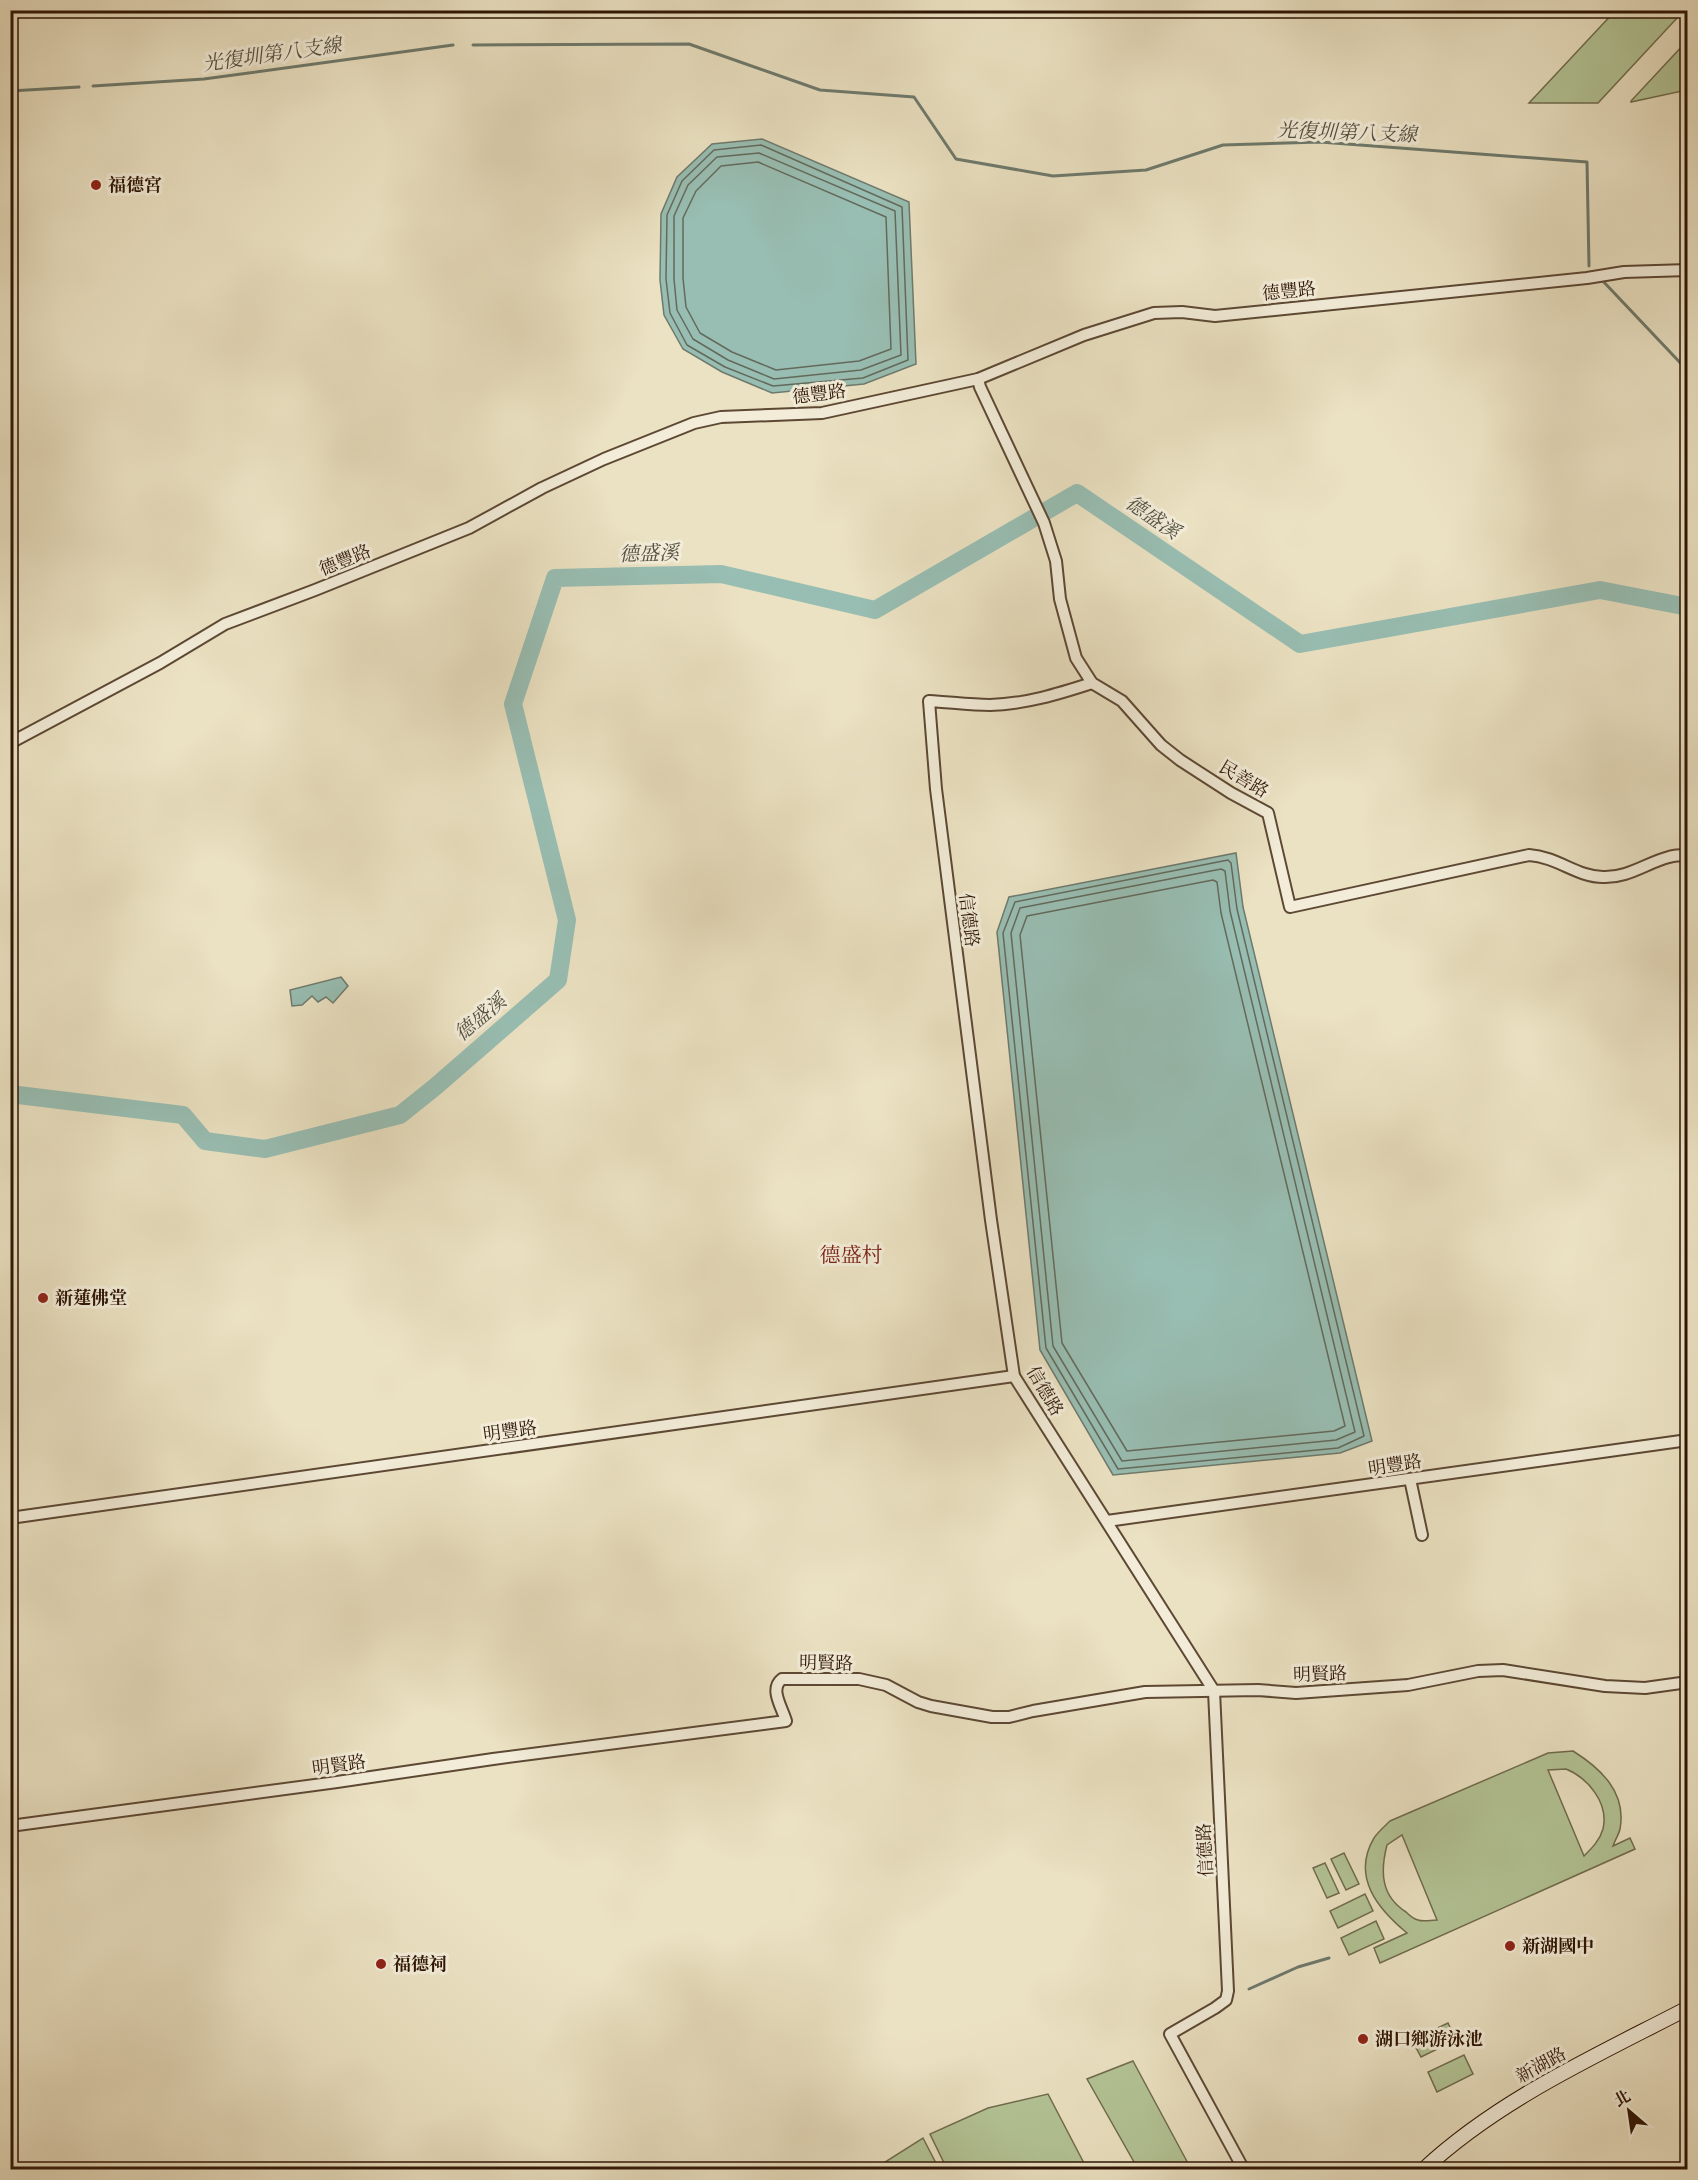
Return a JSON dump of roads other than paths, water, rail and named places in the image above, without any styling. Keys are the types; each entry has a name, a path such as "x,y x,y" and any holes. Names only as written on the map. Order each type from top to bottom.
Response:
{"street":[{"name":"德豐路","path":"10,743 160,663 225,624 468,528 542,488 658,436 694,423 721,417 822,413 978,379 1084,335 1154,313 1182,312 1215,316 1587,278 1624,272 1688,270"},
{"name":"民善路","path":"978,379 1044,523 1056,561 1060,599 1076,658 1092,683 1122,701 1161,745 1231,794 1268,813 1290,907 1529,855 1545,856 1588,876 1604,877 1626,874 1670,856 1688,855"},
{"name":"信德路","path":"1092,683 1044,698 1014,703 989,705 929,701 936,789 991,1220 1014,1376 1214,1691 1228,1991 1226,2000 1170,2034 1244,2169"},
{"name":"明豐路","path":"10,1518 1014,1376"},
{"name":"明豐路","path":"1107,1521 1688,1440"},
{"path":"1410,1479 1422,1535"},
{"name":"明賢路","path":"10,1827 493,1759 786,1721 775,1689 777,1682 782,1679 859,1679 886,1685 918,1702 931,1706 992,1717 1009,1717 1146,1692 1258,1690 1296,1693 1408,1685 1478,1671 1495,1670 1605,1686 1645,1689 1688,1682"},
{"name":"新湖路","path":"1423,2169 1446,2149 1510,2103 1688,2008"}],"water":[{"path":"762,139 909,202 916,364 864,384 772,393 722,372 683,349 664,315 660,280 661,214 677,177 712,144"},
{"path":"1236,853 1243,907 1372,1441 1340,1453 1113,1475 1040,1350 997,932 1009,897"},
{"path":"341,977 348,986 333,1003 326,997 318,1002 312,996 302,1005 292,1006 290,990"}],"waterway":[{"name":"光復圳第八支線","path":"473,45 689,44 820,90 914,97 956,159 1053,176 1146,170 1223,145 1320,142 1587,162 1589,266"},
{"name":"光復圳第八支線","path":"93,86 204,79 453,45"},
{"name":"光復圳第八支線","path":"10,91 79,87"},
{"name":"光復圳第八支線","path":"1600,278 1688,371"},
{"name":"德盛溪","path":"10,1094 183,1115 205,1141 265,1149 400,1115 558,980 567,920 513,704 555,578 721,574 875,610 1077,493 1300,644 1600,590 1688,607"},
{"path":"1249,1989 1298,1967 1329,1958"}],"place":[{"name":"福德宮","path":"96,185"},
{"name":"新蓮佛堂","path":"43,1298"},
{"name":"新湖國中","path":"1510,1946"},
{"name":"福德祠","path":"381,1964"},
{"name":"湖口鄉游泳池","path":"1363,2039"}],"district":[{"name":"德盛村","path":"851,1255"}]}
